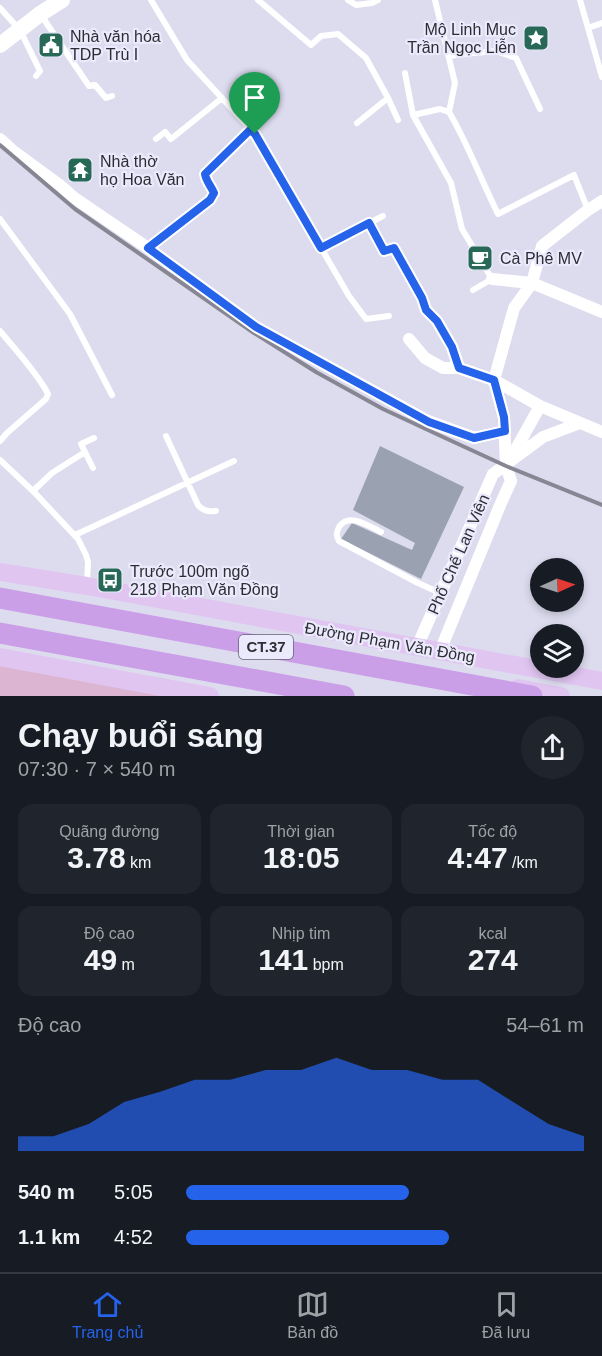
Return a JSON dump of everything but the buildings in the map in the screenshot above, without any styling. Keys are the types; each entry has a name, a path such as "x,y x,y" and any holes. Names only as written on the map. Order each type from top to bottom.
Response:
{"highway":[{"name":"CT.37","path":"0,598 532,696"},
{"name":"CT.37","path":"0,635 344,696"}],"main road":[{"path":"0,45 62,0"},
{"name":"Đường Phạm Văn Đồng","path":"0,572 602,681"},
{"name":"Đường Phạm Văn Đồng","path":"0,592 561,696"},
{"path":"0,635 333,696"},
{"path":"0,657 210,696"}],"street":[{"path":"0,138 73,197 148,248 256,327 429,422 474,438 505,431"},
{"path":"506,466 504,417 494,380 514,308 532,283 542,246 602,201"},
{"path":"492,279 532,283 602,312"},
{"path":"426,310 442,329 452,347 459,368"},
{"path":"409,339 424,358 443,368 459,368 494,380 540,406 602,432"},
{"name":"Phố Chế Lan Viên","path":"417,647 494,474 506,466 540,406"},
{"path":"506,466 543,437 580,423"},
{"name":"Phố Chế Lan Viên","path":"440,651 511,481 506,466"}],"lane":[{"path":"151,0 187,60 255,134 349,296 366,319 389,316"},
{"path":"258,0 311,45 321,36 338,34 366,58 398,120"},
{"path":"348,0 356,5 378,0"},
{"path":"435,0 455,83 449,112 461,132 498,214 574,175 588,210"},
{"path":"580,0 602,77"},
{"path":"0,8 20,30 40,71 36,76"},
{"path":"40,14 89,86 95,85 106,98 112,96"},
{"path":"588,28 602,23"},
{"path":"449,56 496,51 516,58 540,109"},
{"path":"405,73 413,115 451,183 462,229 492,279 473,290"},
{"path":"156,139 165,132 171,139 222,98"},
{"path":"357,123 388,98"},
{"path":"413,115 440,110 449,112"},
{"path":"148,248 210,200 214,193 205,174 250,130"},
{"path":"321,248 383,216"},
{"path":"0,219 69,314 112,395"},
{"path":"369,223 384,251 394,248 422,298 426,310"},
{"path":"0,331 47,392 47,397 0,441"},
{"path":"166,436 201,508 209,512 216,511"},
{"path":"93,468 81,444 94,438"},
{"path":"33,491 52,474 85,452"},
{"path":"0,460 78,539 88,562 87,586"},
{"path":"75,536 234,461"},
{"path":"381,532 354,520 348,520 340,526 337,538 339,542 441,593"}],"shaded area":[{"path":"0,664 183,696 0,696"}],"railway":[{"path":"0,145 75,209 254,333 316,372 383,409 443,437 506,466 602,505"}],"place":[{"name":"Mộ Linh Mục Trần Ngọc Liễn","path":"536,38"},
{"name":"Nhà văn hóa TDP Trù I","path":"51,45"},
{"name":"Nhà thờ họ Hoa Văn","path":"80,170"},
{"name":"Cà Phê MV","path":"480,258"},
{"name":"Trước 100m ngõ 218 Phạm Văn Đồng","path":"110,580"}],"route":[{"path":"250,130 255,134 321,248 369,223 384,251 394,248 422,298 426,310 437,321 452,347 459,368 494,380 504,417 505,431 474,438 429,422 256,327 148,248 210,200 214,193 205,174 250,130"}]}
